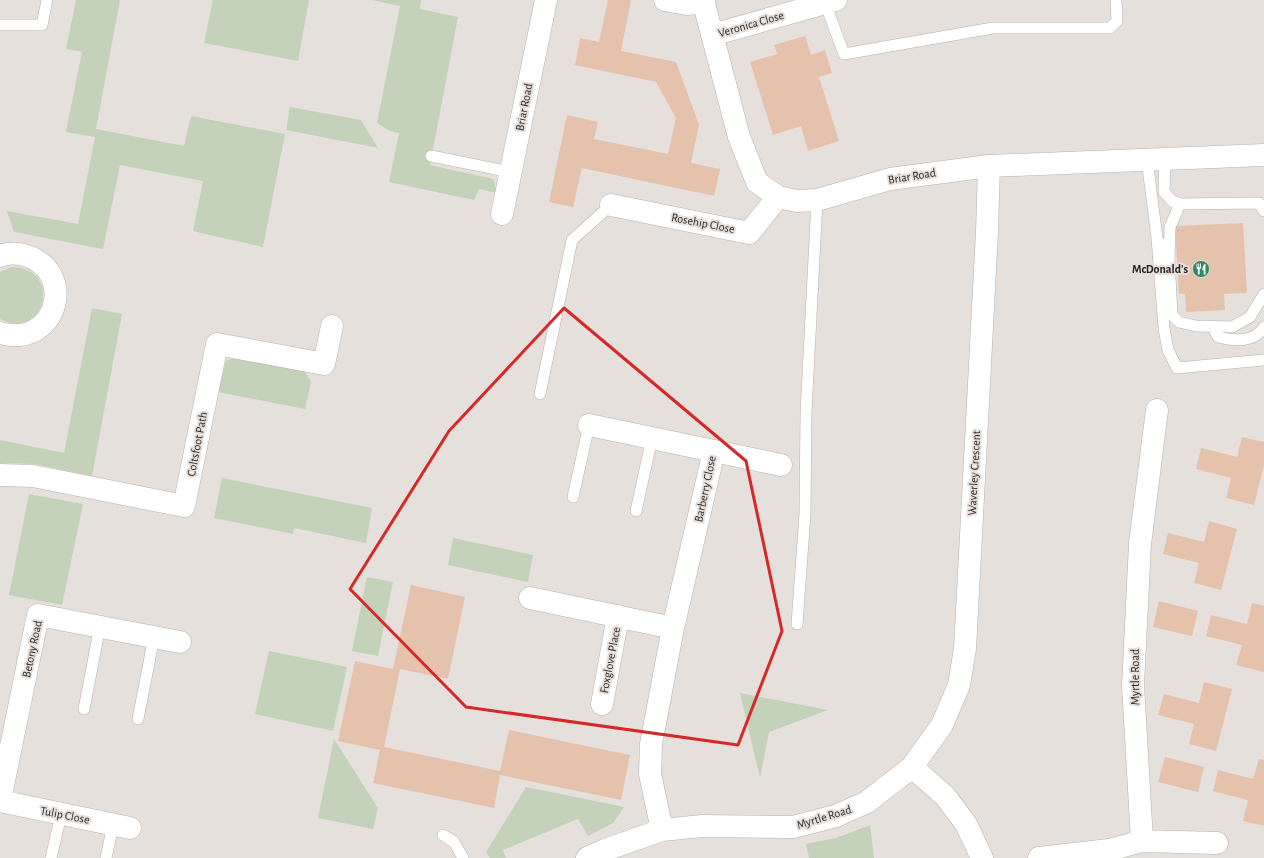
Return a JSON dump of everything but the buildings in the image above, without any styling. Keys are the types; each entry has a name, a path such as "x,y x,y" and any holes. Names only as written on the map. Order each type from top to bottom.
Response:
{"street":[{"name":"Briar Road","path":"502,214 546,0"},
{"path":"664,0 687,4 704,1"},
{"name":"Briar Road","path":"704,1 739,137 757,182 778,197 797,201 817,200 890,179 989,166 1264,155"},
{"name":"Veronica Close","path":"712,35 831,2"},
{"name":"Waverley Crescent","path":"912,767 942,725 959,685 965,649 987,240 989,166"},
{"name":"Rosehip Close","path":"611,205 749,233 778,197"},
{"path":"0,333 12,336 26,335 39,328 46,323 53,311 56,297 55,283 48,271 33,258 19,254 1,253"},
{"name":"Coltsfoot Path","path":"0,475 33,476 184,506 217,344 324,364 332,326"},
{"name":"Myrtle Road","path":"1142,841 1133,685 1140,544 1157,410"},
{"name":"Barberry Close","path":"589,425 714,451 673,628 651,744 650,774 662,830"},
{"path":"714,451 782,465"},
{"path":"530,598 673,628"},
{"name":"Betony Road","path":"0,801 38,615 180,642"},
{"name":"Foxglove Place","path":"602,704 618,616"},
{"path":"912,767 945,796 966,824 982,858"},
{"name":"Myrtle Road","path":"587,858 662,830 702,826 793,827 836,816 867,802 912,767"},
{"name":"Tulip Close","path":"0,801 61,815 121,826"},
{"path":"1039,858 1109,850 1142,841 1217,843"}],"lane":[{"path":"0,25 42,25 47,0"},
{"path":"831,2 844,54 862,49 993,28 1110,28 1117,21 1116,0"},
{"path":"431,156 511,172"},
{"path":"1156,159 1164,192 1172,201 1180,204 1259,203 1264,211"},
{"path":"1156,159 1157,238 1164,328 1168,350 1177,368 1264,360"},
{"path":"797,624 805,514 806,413 817,200"},
{"path":"1180,204 1170,227 1169,258 1172,315 1179,322 1196,326 1232,327 1250,317 1264,294"},
{"path":"540,394 572,240 611,205"},
{"path":"1157,238 1169,258"},
{"path":"1213,327 1218,336 1229,340 1242,340 1252,336 1264,327"},
{"path":"574,497 589,425"},
{"path":"636,511 652,438"},
{"path":"84,709 100,626"},
{"path":"138,720 154,637"},
{"path":"52,858 61,815"},
{"path":"106,858 121,826"},
{"path":"443,835 454,842 463,858"}],"highlighted area":[{"path":"564,308 746,461 782,631 738,745 466,707 350,589 449,431"}],"green space":[{"path":"76,0 120,0 96,129 184,146 191,116 285,134 263,247 193,231 203,181 120,165 103,249 14,232 7,211 78,224 95,137 66,132 82,52 66,49"},
{"path":"213,0 309,0 298,61 204,43"},
{"path":"372,0 421,0 420,9 458,17 430,165 493,179 497,193 479,189 474,200 389,182 399,133 390,131 377,123 400,6"},
{"path":"290,107 361,120 378,148 286,130"},
{"path":"11,267 28,270 38,279 43,290 42,302 37,313 28,321 15,323 0,319 0,272"},
{"path":"92,308 122,314 92,476 35,464 0,463 0,440 64,453"},
{"path":"238,356 303,368 311,382 305,409 218,392 226,361"},
{"path":"222,478 372,508 366,543 294,528 293,534 214,518"},
{"path":"29,494 83,504 62,605 9,595"},
{"path":"453,538 533,555 528,582 448,565"},
{"path":"367,577 393,582 378,656 352,651"},
{"path":"269,651 347,667 333,731 255,714"},
{"path":"740,693 828,710 769,732 760,778"},
{"path":"334,739 378,808 373,829 318,818"},
{"path":"526,787 624,807 613,823 588,836 578,819 503,850 506,858 490,858 486,852"},
{"path":"870,825 874,858 809,858 806,844 836,838"}],"place":[{"name":"McDonald's","path":"1201,269"}]}
